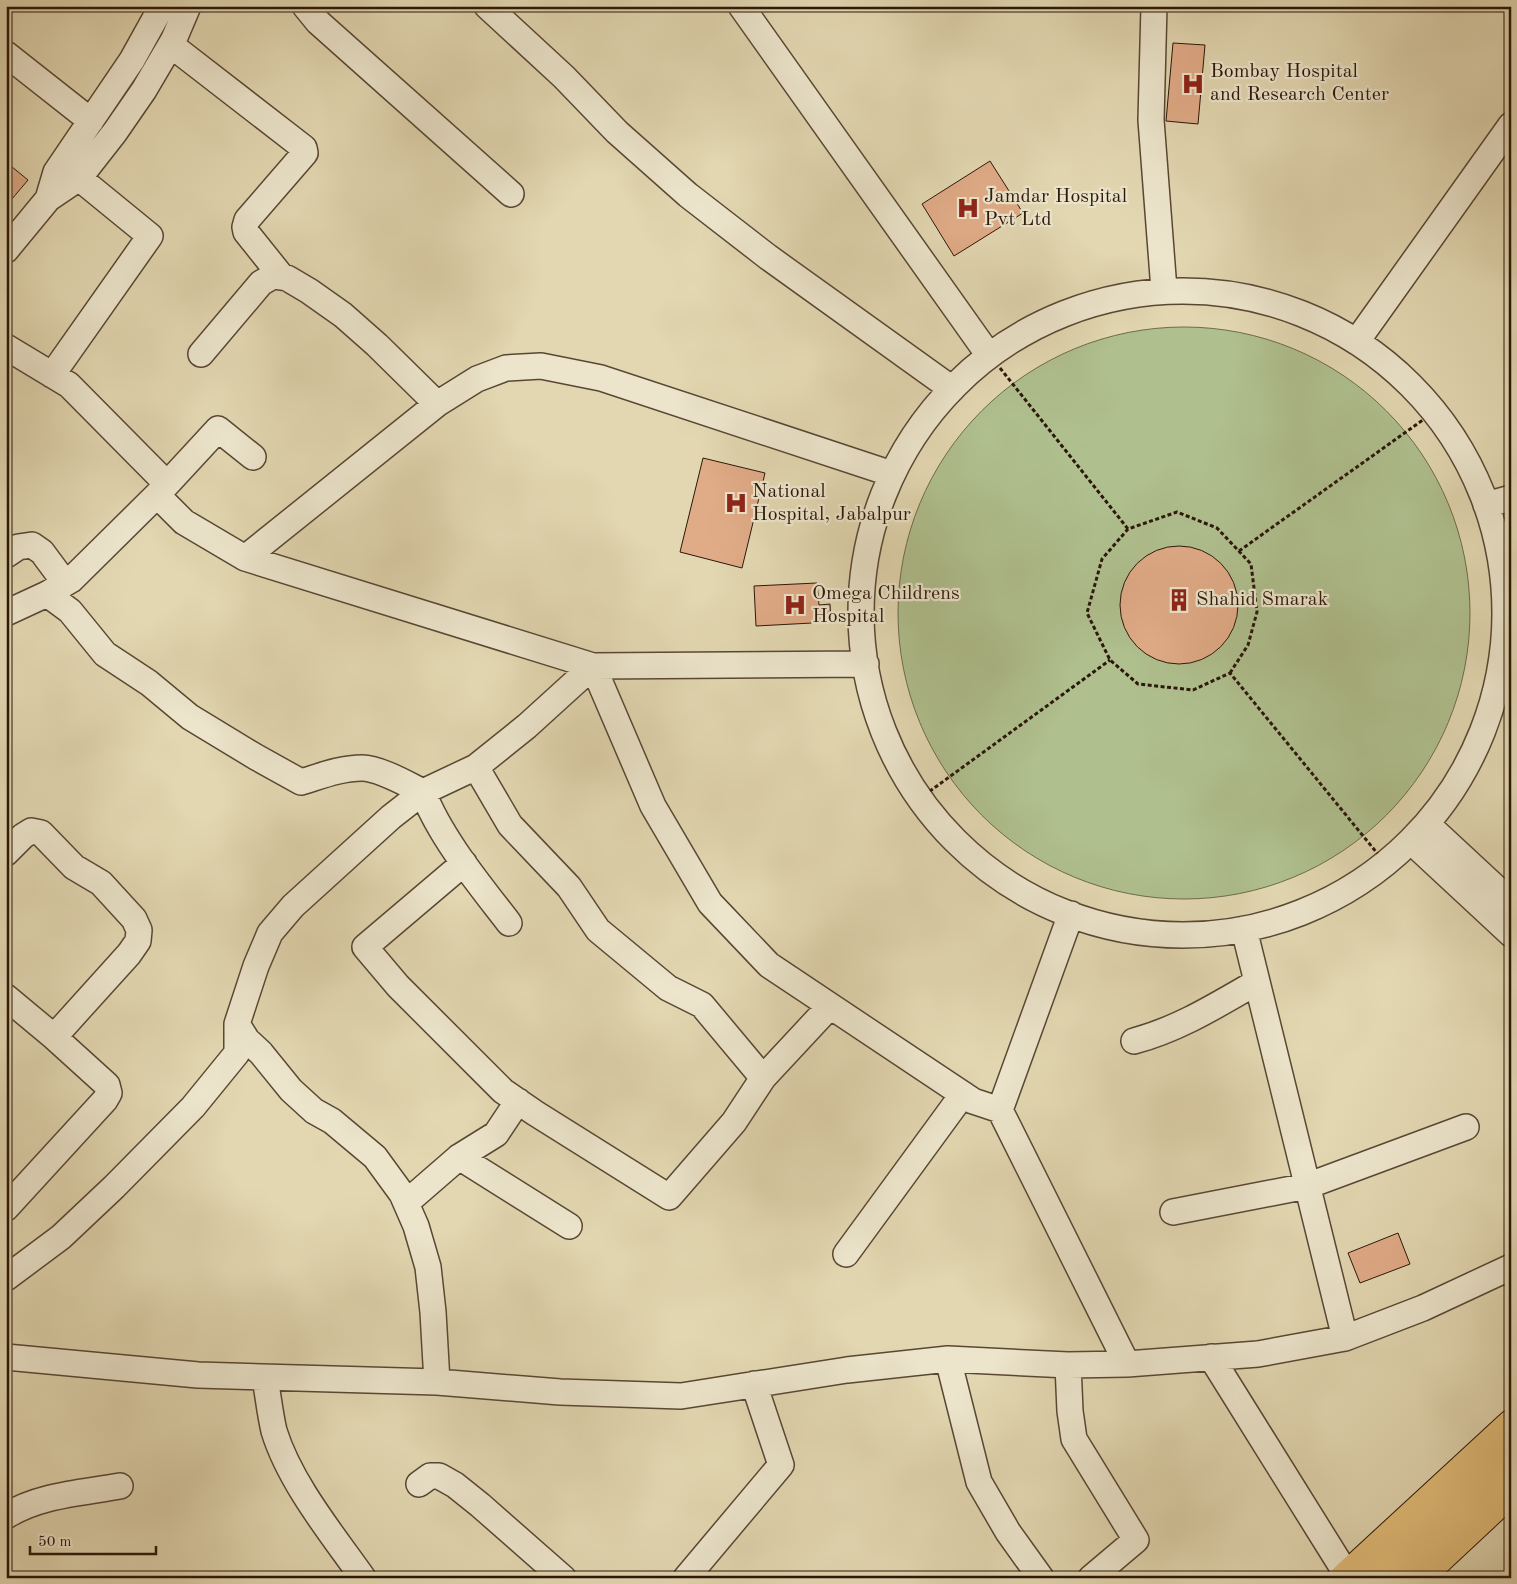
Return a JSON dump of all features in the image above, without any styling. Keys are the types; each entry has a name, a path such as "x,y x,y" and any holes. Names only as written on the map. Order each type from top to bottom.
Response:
{"main road":[{"path":"1346,1576 1511,1424"},
{"path":"1381,1578 1511,1454"},
{"path":"1419,1578 1511,1492"}],"street":[{"path":"48,199 56,172 132,60 162,6"},
{"path":"6,250 48,199 79,178 115,132 171,45 188,6"},
{"path":"305,6 318,22 511,194"},
{"path":"487,6 564,77 617,132 688,195 768,257 952,389"},
{"path":"742,6 988,354"},
{"path":"1154,6 1151,120 1164,290"},
{"path":"171,45 304,148 305,153 247,220 245,227 246,232 282,277"},
{"path":"6,54 91,121"},
{"path":"1357,341 1511,126"},
{"path":"52,375 150,236 79,178"},
{"path":"200,354 261,283 273,276 288,278 343,315 377,345 437,404"},
{"path":"1164,290 1264,300 1357,341 1428,402 1478,480 1505,570 1504,690 1477,752 1420,834 1363,884 1288,920 1207,936 1124,931 1071,914 1045,905 976,860 919,799 880,726 861,645 863,562 886,483 929,412 952,389 988,354 1043,321 1102,300 1164,290"},
{"path":"6,348 69,386 162,489 184,522 244,558 593,666 866,664"},
{"path":"244,558 437,404 477,379 506,368 541,366 601,378 892,474"},
{"path":"6,613 71,580 162,489 218,428 253,457"},
{"path":"1486,505 1511,498"},
{"path":"6,556 18,547 32,545 42,552 56,589 70,611 105,654 149,683 190,717 256,757 302,782 343,769 364,768 395,778 423,792 428,807 464,863 508,923"},
{"path":"11,1266 61,1237 120,1181 193,1107 238,1054 236,1024 256,966 270,933 293,906 391,817 423,792 476,767 527,726 593,666"},
{"path":"593,666 653,806 710,903 769,965 973,1101 1000,1110 1127,1364"},
{"path":"476,767 510,825 569,886 598,930 668,988 702,1005 763,1078"},
{"path":"6,853 23,836 31,831 41,833 74,867 101,883 134,920 139,930 138,941 129,954 54,1038"},
{"path":"1420,834 1511,902"},
{"path":"1420,834 1511,934"},
{"path":"464,863 365,947 398,986 497,1085 518,1101 669,1197 734,1122 763,1078 830,1006"},
{"path":"1000,1110 1071,914"},
{"path":"1244,929 1345,1338"},
{"path":"1134,1041 1159,1034 1191,1020 1257,982"},
{"path":"6,997 107,1085 109,1093 105,1100 11,1193"},
{"path":"236,1024 247,1040 262,1053 297,1095 314,1111 332,1121 375,1158 402,1194 416,1226 428,1267 437,1382"},
{"path":"846,1254 964,1094"},
{"path":"406,1202 459,1158 496,1134 518,1101"},
{"path":"1174,1212 1308,1186 1466,1127"},
{"path":"459,1158 568,1226"},
{"path":"6,1357 198,1375 437,1382 560,1392 681,1396 847,1370 948,1359 1068,1365 1127,1364 1258,1354 1345,1338 1423,1308 1511,1267"},
{"path":"1211,1358 1346,1576"},
{"path":"948,1359 979,1482 1008,1532 1041,1578"},
{"path":"1068,1365 1070,1411 1074,1439 1136,1540 1091,1578"},
{"path":"265,1378 274,1431 291,1472 363,1578"},
{"path":"686,1578 781,1466 754,1384"},
{"path":"419,1484 430,1476 439,1476 456,1485 563,1578"},
{"path":"6,1516 16,1510 44,1500 120,1486"}],"path":[{"path":"988,354 1128,529"},
{"path":"1239,551 1434,412"},
{"path":"1177,512 1217,528 1251,564 1256,612 1248,645 1230,673 1193,690 1138,684 1110,660 1088,613 1102,559 1128,529 1177,512"},
{"path":"919,799 1110,660"},
{"path":"1230,673 1386,864"}],"green space":[{"path":"1184,327 1240,333 1293,349 1319,361 1343,376 1386,411 1421,454 1436,478 1448,504 1464,557 1470,613 1464,669 1448,722 1436,748 1421,772 1386,815 1343,850 1319,865 1293,877 1240,893 1184,899 1128,893 1075,877 1049,865 1025,850 982,815 947,772 932,748 920,722 904,669 898,613 904,557 920,504 932,478 947,454 982,411 1025,376 1049,361 1075,349 1128,333"}],"building":[{"path":"1173,43 1205,45 1198,124 1166,121"},
{"path":"990,161 1023,213 954,256 922,204"},
{"path":"6,162 28,180 6,206"},
{"path":"703,458 765,473 742,568 680,552"},
{"name":"Shahid Smarak","path":"1179,546 1202,550 1221,563 1234,582 1238,605 1234,628 1221,647 1202,660 1179,664 1156,660 1137,647 1124,628 1120,605 1124,582 1137,563 1156,550"},
{"path":"817,583 819,605 830,604 831,622 756,626 754,586"},
{"path":"1398,1233 1410,1264 1360,1283 1348,1253"}],"place":[{"name":"Bombay Hospital and Research Center","path":"1193,84"},
{"name":"Jamdar Hospital Pvt Ltd","path":"968,208"},
{"name":"National Hospital, Jabalpur","path":"736,503"},
{"name":"Shahid Smarak","path":"1179,600"},
{"name":"Omega Childrens Hospital","path":"795,605"}]}
